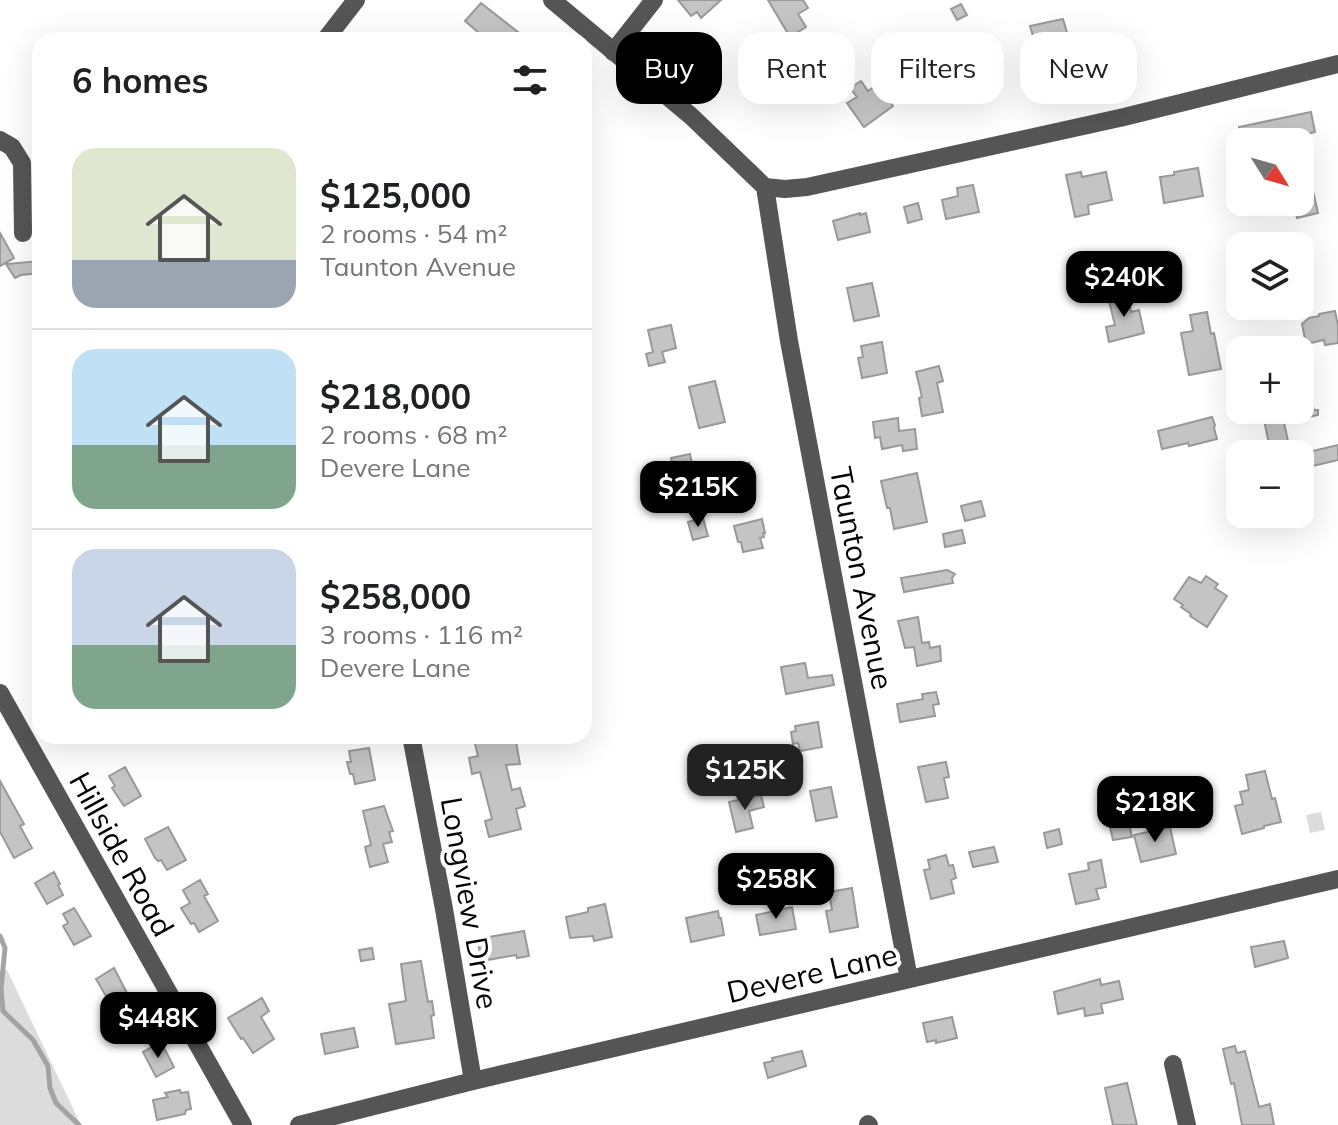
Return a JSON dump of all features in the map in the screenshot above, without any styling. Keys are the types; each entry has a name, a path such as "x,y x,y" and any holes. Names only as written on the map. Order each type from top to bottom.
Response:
{"street":[{"path":"331,32 356,0"},
{"path":"552,0 590,32"},
{"path":"613,52 654,0"},
{"path":"592,34 691,116 765,187 785,189 822,184 1124,117 1338,64"},
{"path":"0,140 12,147 22,163 23,233"},
{"name":"Taunton Avenue","path":"765,187 789,341 909,979"},
{"name":"Hillside Road","path":"0,693 243,1125"},
{"name":"Longview Drive","path":"413,744 473,1081"},
{"name":"Devere Lane","path":"299,1125 473,1081 1338,879"},
{"path":"1173,1064 1187,1125"}],"shaded area":[{"path":"1321,812 1325,830 1310,833 1306,815"},
{"path":"7,970 81,1125 0,1125 0,971"}],"building":[{"path":"678,0 721,0 701,18 697,12 691,16"},
{"path":"768,0 803,0 808,8 798,14 806,27 798,32 787,32"},
{"path":"481,3 518,32 478,32 465,21"},
{"path":"961,4 967,15 957,20 951,9"},
{"path":"1063,19 1067,32 1032,32 1030,26"},
{"path":"861,81 868,91 871,89 871,104 893,106 864,127 848,104 855,104 855,85"},
{"path":"1311,112 1315,132 1314,128 1239,127"},
{"path":"1198,168 1203,196 1164,203 1160,177"},
{"path":"1081,172 1082,177 1106,172 1112,200 1088,205 1089,214 1075,217 1066,175"},
{"path":"973,185 979,212 946,219 942,200 958,196 957,188"},
{"path":"918,203 922,219 908,223 904,207"},
{"path":"866,213 870,232 838,240 833,221"},
{"path":"0,233 14,258 0,266"},
{"path":"32,262 32,274 15,278 6,264"},
{"path":"872,283 879,316 854,321 847,288"},
{"path":"1127,292 1131,312 1139,310 1144,333 1109,342 1106,327 1115,325 1108,297"},
{"path":"1335,311 1338,343 1325,345 1324,340 1314,342 1314,336 1304,336 1302,324 1314,320 1319,314"},
{"path":"1207,312 1221,369 1189,375 1181,333 1193,331 1190,315"},
{"path":"671,325 676,348 662,352 665,362 649,366 646,354 653,352 648,330"},
{"path":"882,342 887,373 862,378 858,358 863,357 861,346"},
{"path":"939,366 943,381 937,383 943,412 922,416 919,398 922,397 916,372"},
{"path":"715,381 725,422 699,428 689,387"},
{"path":"1212,417 1217,439 1162,449 1158,431"},
{"path":"898,418 899,431 915,429 917,449 903,451 902,445 882,449 880,437 875,438 873,422"},
{"path":"1265,424 1284,424 1288,440 1268,440"},
{"path":"1338,445 1338,460 1314,466 1314,451"},
{"path":"690,454 693,469 674,473 671,458"},
{"path":"734,462 735,467 749,463 752,475 745,476 748,492 735,496 733,487 716,492 713,476 724,473 722,465"},
{"path":"917,473 927,522 894,529 881,481"},
{"path":"981,501 985,516 965,521 961,506"},
{"path":"703,518 708,536 693,540 688,522"},
{"path":"762,519 765,533 760,538 763,548 743,552 734,526"},
{"path":"962,530 965,543 945,547 943,534"},
{"path":"947,570 955,574 953,583 904,592 901,578"},
{"path":"1206,576 1218,584 1215,588 1227,596 1207,627 1190,616 1181,607 1183,605 1174,599 1189,577 1201,583"},
{"path":"918,617 922,643 929,642 930,648 940,646 941,661 917,666 914,647 905,648 898,621"},
{"path":"805,663 808,678 832,675 834,685 786,694 781,667"},
{"path":"936,692 939,704 933,705 935,716 900,722 897,704 923,699 922,694"},
{"path":"818,722 822,747 800,751 798,743 793,744 791,732 796,731 795,726"},
{"path":"475,744 516,744 520,764 506,765 512,790 520,788 525,806 516,809 521,829 489,837 485,821 492,819 480,772 472,774 469,758 478,756"},
{"path":"369,748 375,780 355,784 347,762 351,762 349,751"},
{"path":"946,762 949,777 944,778 948,798 926,802 918,767"},
{"path":"125,767 141,796 124,806 112,788 115,786 109,776"},
{"path":"1265,771 1281,822 1242,834 1235,806 1243,804 1240,792 1249,790 1246,775"},
{"path":"0,781 24,824 20,826 32,848 14,858 0,832"},
{"path":"831,787 837,817 816,821 810,791"},
{"path":"761,795 764,807 749,811 753,828 736,832 729,802"},
{"path":"384,806 393,831 389,832 392,842 383,844 388,862 370,867 365,847 371,845 363,811"},
{"path":"1128,819 1132,837 1113,840 1109,823"},
{"path":"168,827 186,860 167,870 161,860 155,858 145,839"},
{"path":"1170,827 1176,854 1141,862 1134,835"},
{"path":"1059,829 1062,844 1047,848 1044,833"},
{"path":"994,847 998,862 973,867 969,852"},
{"path":"946,855 949,866 953,865 956,878 951,880 954,893 931,899 924,870 930,869 928,860"},
{"path":"1101,860 1106,887 1096,889 1099,899 1076,904 1069,874 1089,870 1088,863"},
{"path":"54,872 63,895 47,904 35,883"},
{"path":"200,880 208,894 204,896 218,921 199,932 181,908 190,903 183,890"},
{"path":"852,888 858,927 830,932 826,911 832,910 829,892"},
{"path":"605,904 612,937 594,941 593,936 570,938 566,917"},
{"path":"792,907 796,929 760,935 756,915"},
{"path":"74,908 91,936 74,945 63,926 68,923 63,914"},
{"path":"718,911 724,935 691,942 686,918"},
{"path":"524,931 529,956 482,961 477,939"},
{"path":"1284,941 1288,958 1255,967 1251,947"},
{"path":"372,948 374,959 361,961 359,950"},
{"path":"421,961 428,1002 432,1001 434,1038 396,1044 389,1004 406,1001 401,964"},
{"path":"114,968 127,993 110,1003 96,979"},
{"path":"1100,979 1101,985 1119,981 1123,999 1101,1004 1103,1013 1085,1016 1084,1008 1058,1014 1054,992"},
{"path":"262,998 269,1011 261,1017 274,1039 253,1053 228,1018"},
{"path":"952,1017 957,1038 927,1042 923,1023"},
{"path":"354,1028 358,1047 325,1054 321,1034"},
{"path":"161,1042 174,1067 156,1077 143,1052"},
{"path":"1235,1046 1237,1053 1245,1051 1259,1107 1270,1104 1274,1125 1242,1125 1234,1083 1231,1084 1223,1049"},
{"path":"802,1051 806,1066 768,1078 764,1063"},
{"path":"1127,1083 1137,1125 1113,1125 1105,1088"},
{"path":"180,1090 181,1093 188,1092 191,1109 186,1110 185,1114 157,1120 153,1100"}],"waterway":[{"path":"0,936 5,948 1,989 3,1011 33,1040 48,1066 50,1088 56,1103 79,1125"}]}
